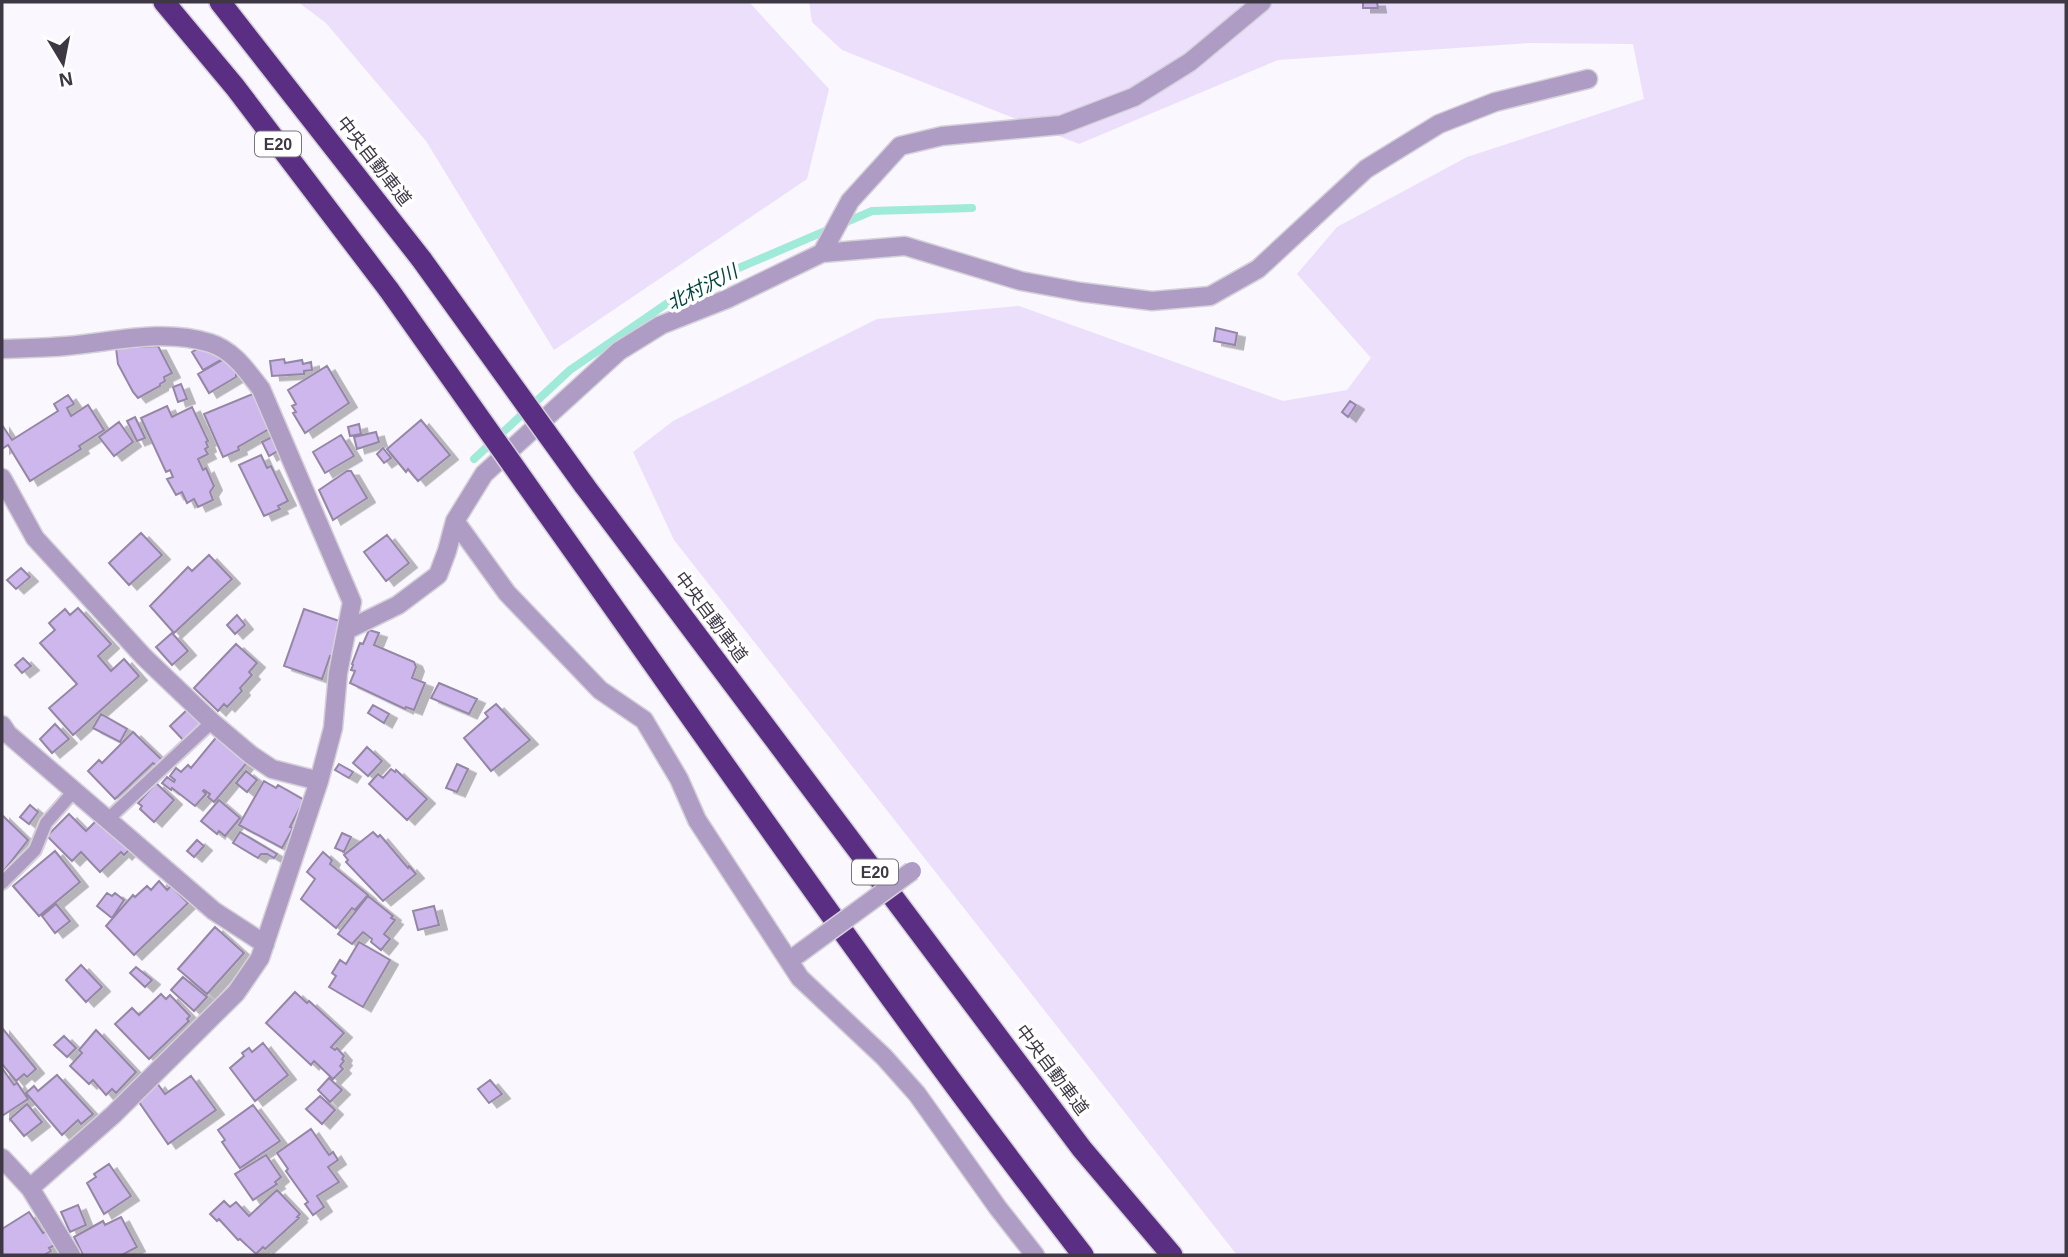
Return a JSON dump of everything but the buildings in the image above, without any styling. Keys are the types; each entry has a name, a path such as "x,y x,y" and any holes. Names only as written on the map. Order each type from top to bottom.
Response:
{"highway":[{"name":"E20","path":"164,2 235,88 389,290 780,843 1018,1171 1083,1255"},
{"name":"中央自動車道","path":"220,2 422,260 584,485 1082,1149 1172,1255"}],"street":[{"path":"822,253 850,201 900,146 942,136 1061,125 1134,97 1190,62 1262,2"},
{"path":"349,629 398,605 438,575 455,521 484,474 619,351 661,325 727,299 822,253 905,246 1020,281 1081,292 1152,301 1210,296 1258,269 1366,169 1439,124 1495,102 1588,79"},
{"path":"2,349 169,336 212,343 239,360 261,389 352,602 349,629 338,673 333,728 319,781 260,958 236,993 113,1115 30,1188"},
{"path":"2,478 35,538 144,657 212,722 272,769 319,781"},
{"path":"455,521 517,603 600,690 644,720 679,779 697,820 793,958 800,978 884,1057 917,1094 1035,1255"},
{"path":"2,725 74,791 214,911 265,944"},
{"path":"793,958 912,871"},
{"path":"4,1166 30,1188 71,1255"}],"lane":[{"path":"108,819 212,722"},
{"path":"2,883 35,850 46,823 74,791"}],"shaded area":[{"path":"298,2 749,2 829,89 807,179 554,350 426,141 326,23"},
{"path":"809,2 2066,2 2066,1255 1237,1255 674,540 633,452 673,421 877,319 1019,306 1283,401 1347,390 1371,358 1297,274 1337,227 1467,157 1644,99 1633,44 1529,43 1278,60 1079,144 842,50 812,22"}],"waterway":[{"name":"北村沢川","path":"474,459 570,370 685,291 872,211 972,208"}]}
